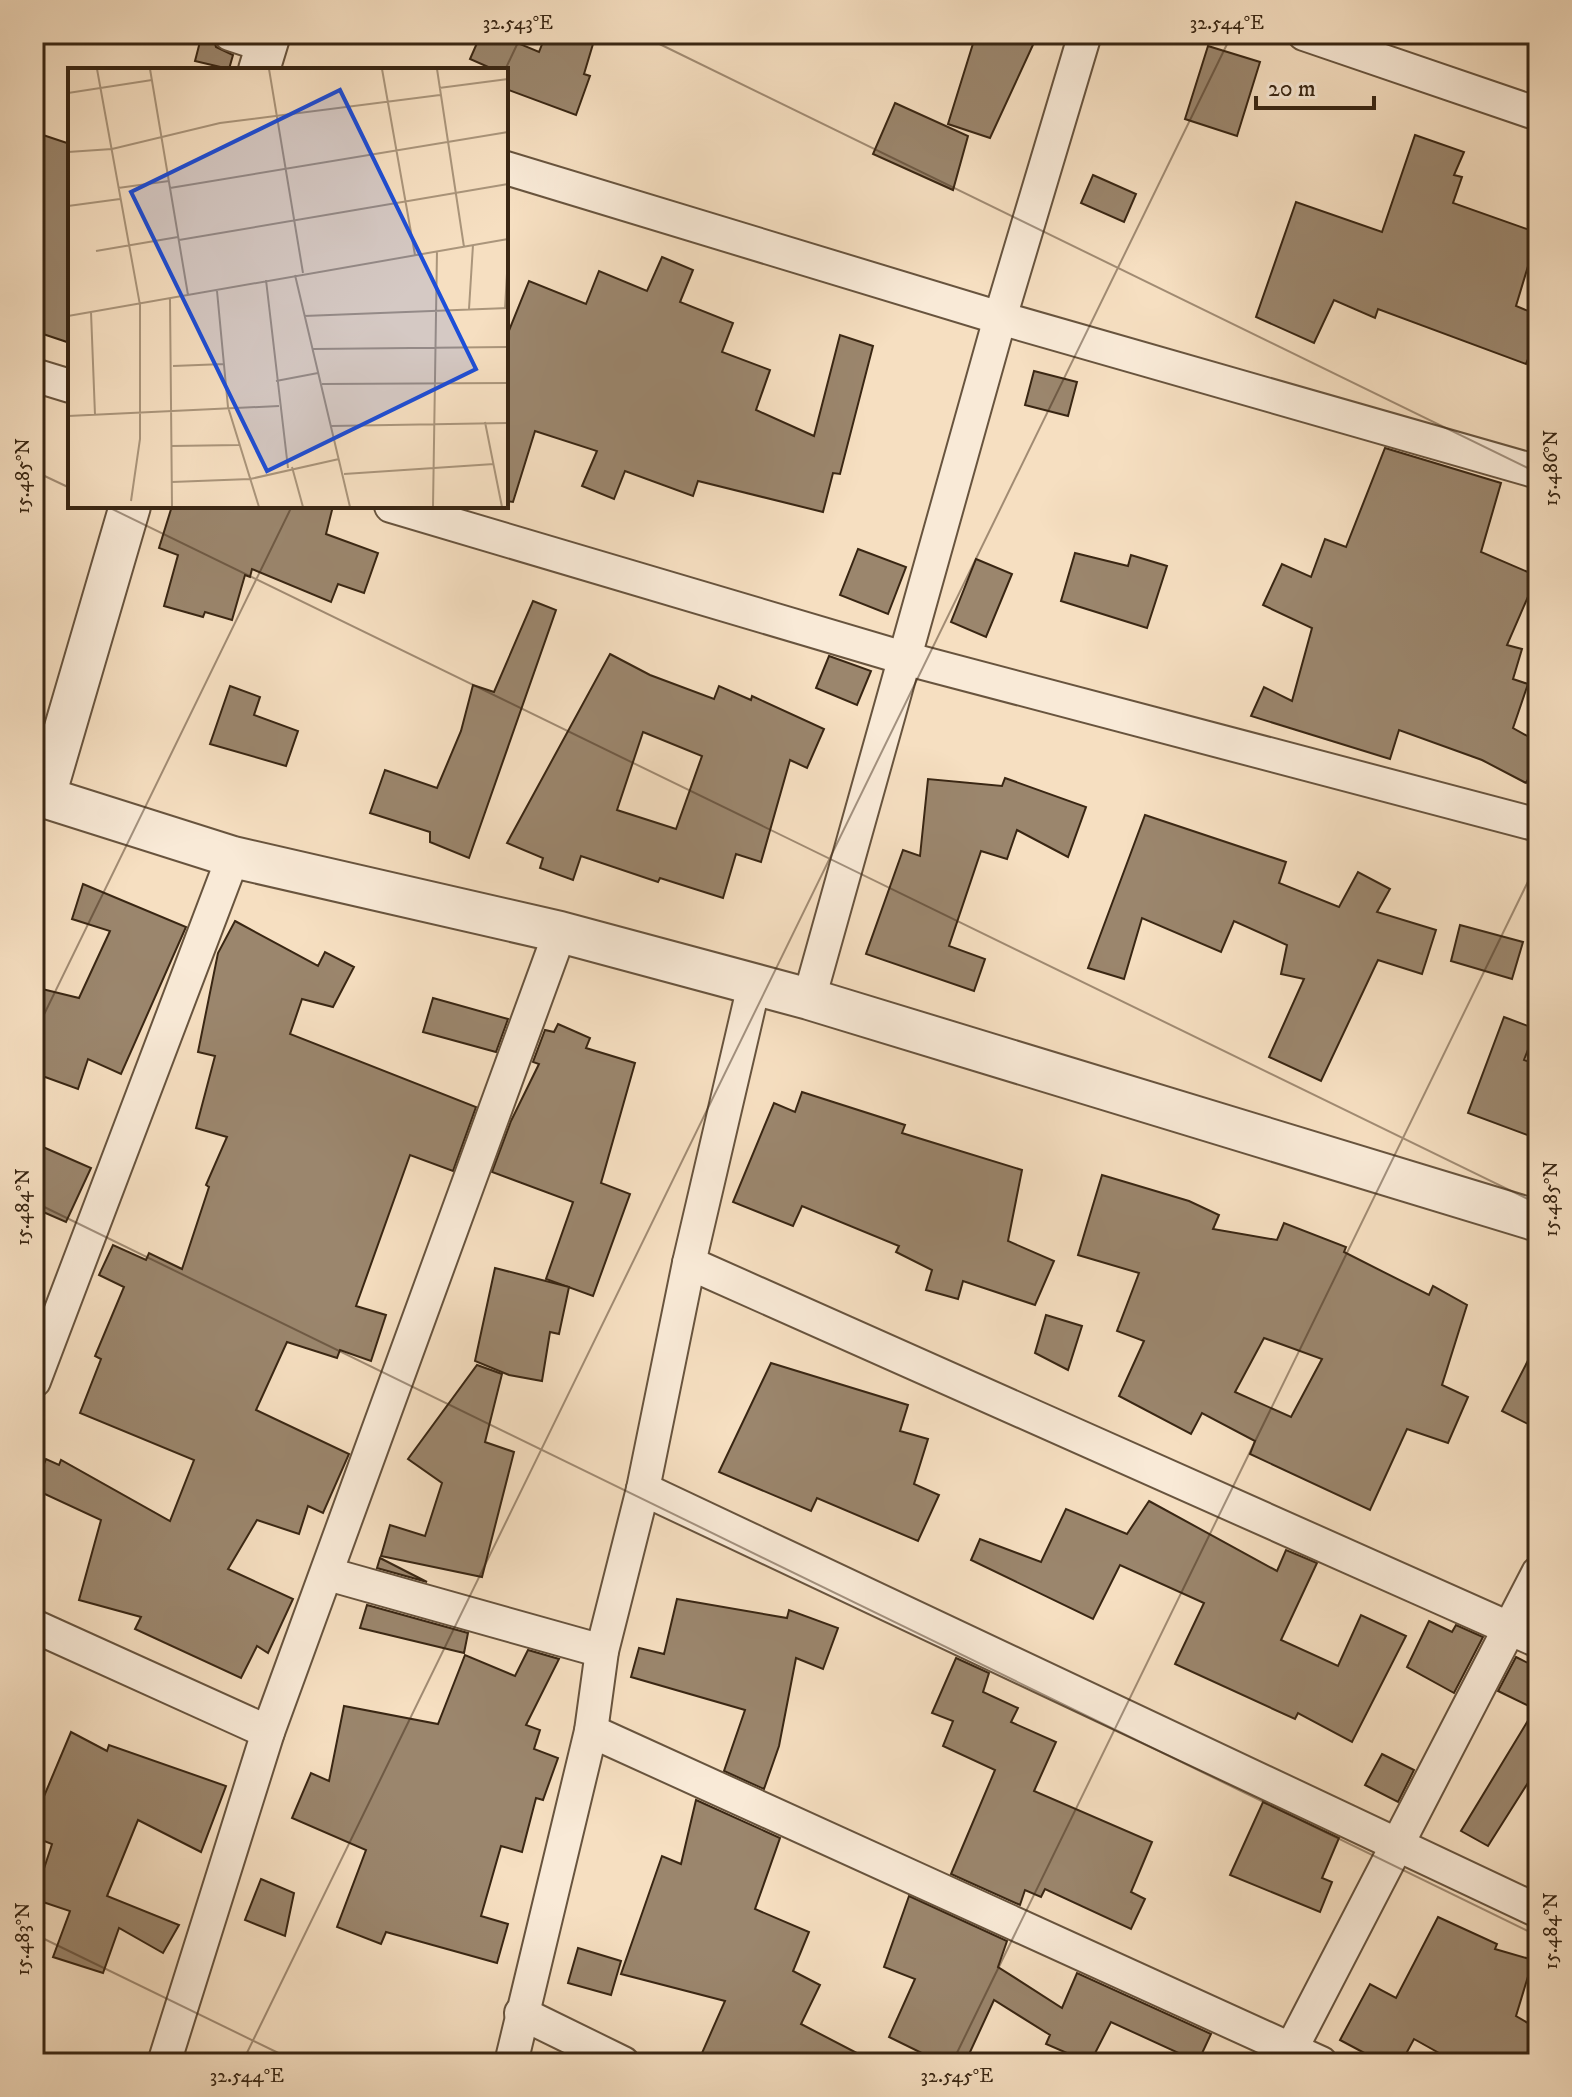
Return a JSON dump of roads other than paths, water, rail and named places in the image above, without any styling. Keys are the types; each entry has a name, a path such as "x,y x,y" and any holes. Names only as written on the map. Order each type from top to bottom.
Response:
{"street":[{"path":"809,999 1000,318 1085,34"},
{"path":"1304,34 1538,114"},
{"path":"508,169 1000,318 1538,472"},
{"path":"34,375 68,385"},
{"path":"129,508 39,795 233,857 560,932 809,999 1538,1221"},
{"path":"398,508 904,658 1538,825"},
{"path":"34,1381 46,1310 233,857"},
{"path":"164,2063 268,1732 560,932"},
{"path":"511,2063 591,1731 602,1651 643,1489 689,1263 754,985"},
{"path":"689,1263 1525,1635"},
{"path":"643,1489 1396,1841 1538,1911"},
{"path":"1288,2055 1396,1841 1525,1635 1538,1573"},
{"path":"328,1574 602,1651"},
{"path":"34,1626 268,1732"},
{"path":"591,1731 1288,2055 1321,2063"},
{"path":"521,2013 623,2063"}]}
